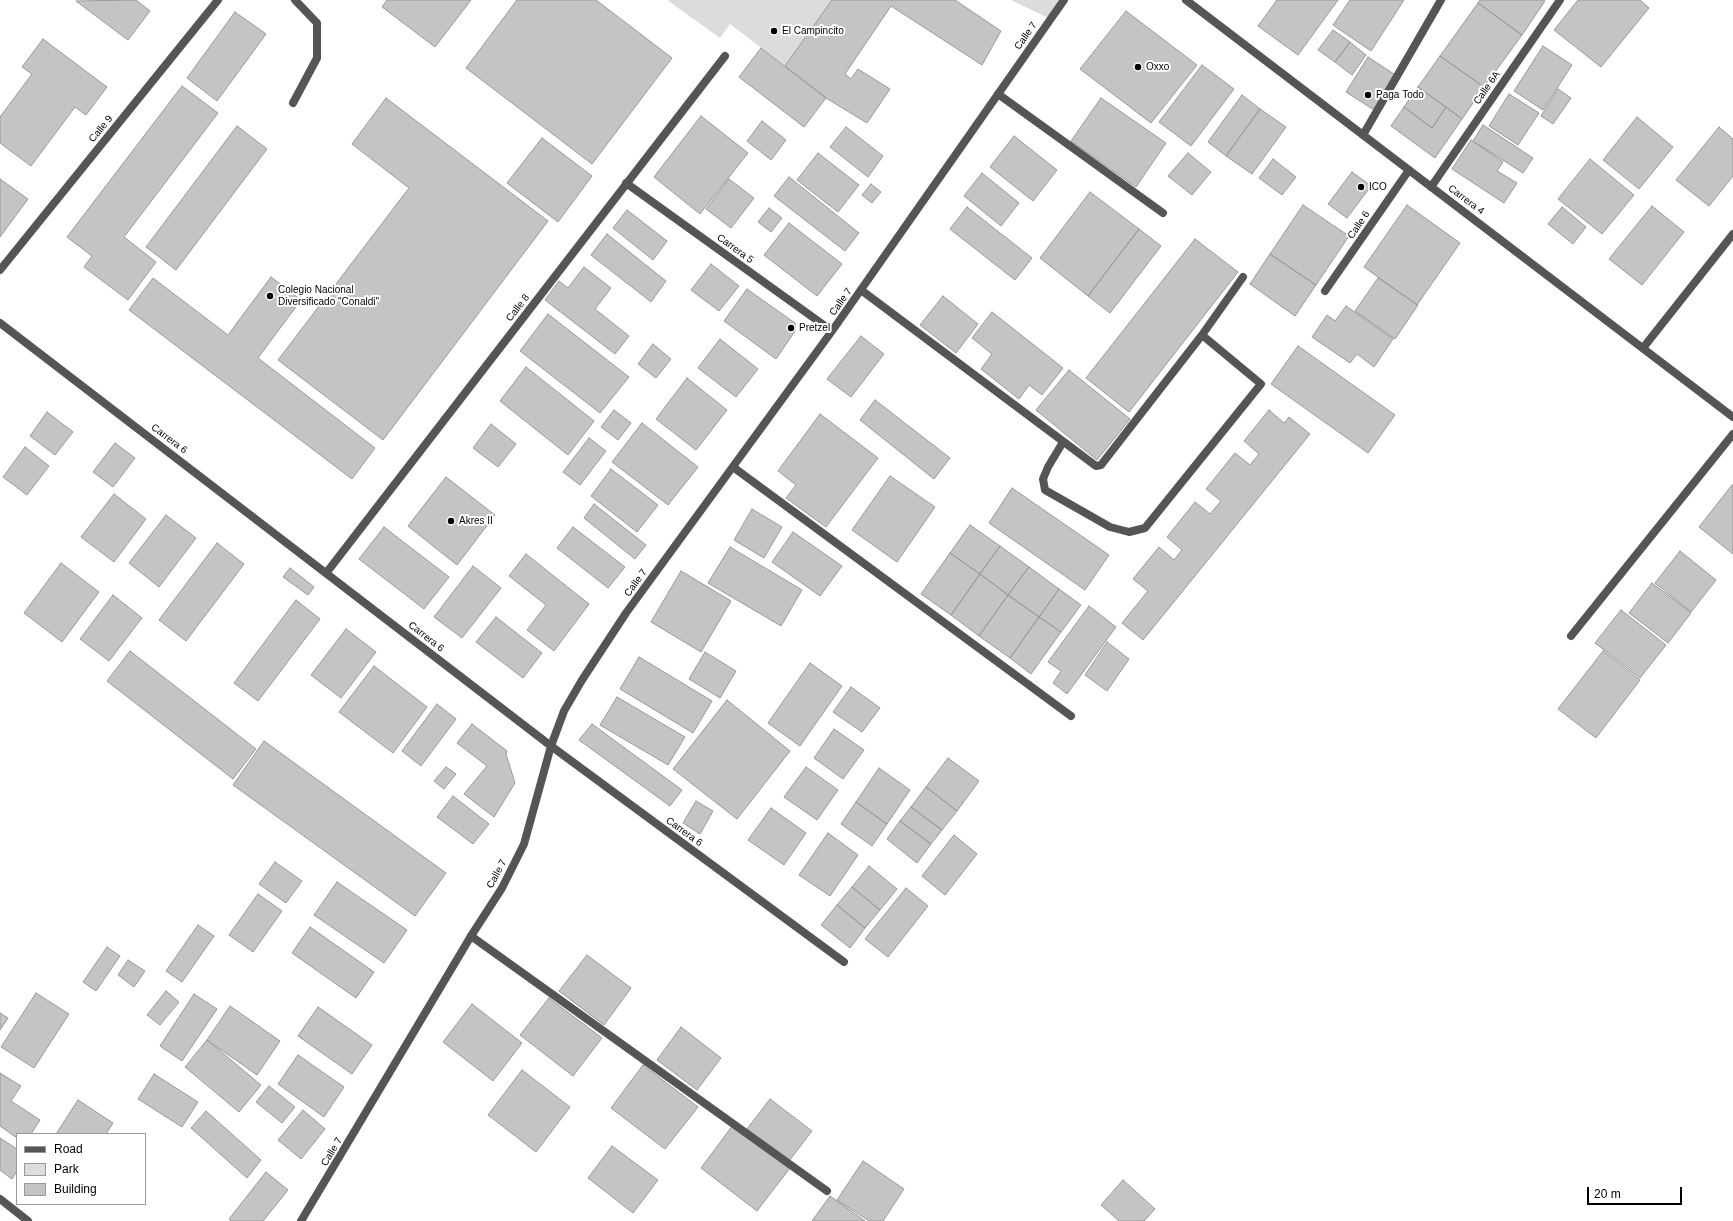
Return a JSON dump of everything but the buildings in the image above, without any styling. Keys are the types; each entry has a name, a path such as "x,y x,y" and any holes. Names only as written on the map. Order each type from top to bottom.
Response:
{"street":[{"name":"Calle 9","path":"0,270 218,0"},
{"path":"293,103 317,58 318,23 295,0"},
{"name":"Calle 7","path":"301,1221 471,936 502,888 524,844 551,746 564,711 582,680 626,613 832,331 1064,0"},
{"name":"Carrera 4","path":"1186,0 1733,417"},
{"path":"1363,135 1441,0"},
{"name":"Calle 6A","path":"1431,187 1560,0"},
{"name":"Calle 8","path":"327,572 725,56"},
{"path":"998,94 1163,213"},
{"name":"Calle 6","path":"1325,292 1409,170"},
{"name":"Carrera 5","path":"626,184 832,331"},
{"path":"1643,348 1733,234"},
{"path":"861,290 1096,466 1101,465 1202,336 1243,276"},
{"name":"Carrera 6","path":"0,323 327,572 551,746 844,962"},
{"path":"1063,442 1043,478 1045,490 1110,527 1130,532 1145,528 1261,384 1202,336"},
{"path":"1571,636 1733,434"},
{"path":"733,467 1071,716"},
{"path":"471,936 827,1191"},
{"path":"0,1198 28,1221"}],"green space":[{"name":"El Campincito","path":"667,0 832,0 785,66 730,24 720,38"},
{"path":"1011,0 1064,0 1050,19"}],"place":[{"name":"El Campincito","path":"774,31"},
{"name":"Oxxo","path":"1138,67"},
{"name":"Paga Todo","path":"1368,95"},
{"name":"ICO","path":"1361,187"},
{"name":"Colegio Nacional Diversificado \"Conaldi\"","path":"270,296"},
{"name":"Pretzel","path":"791,328"},
{"name":"Akres II","path":"451,521"}]}
